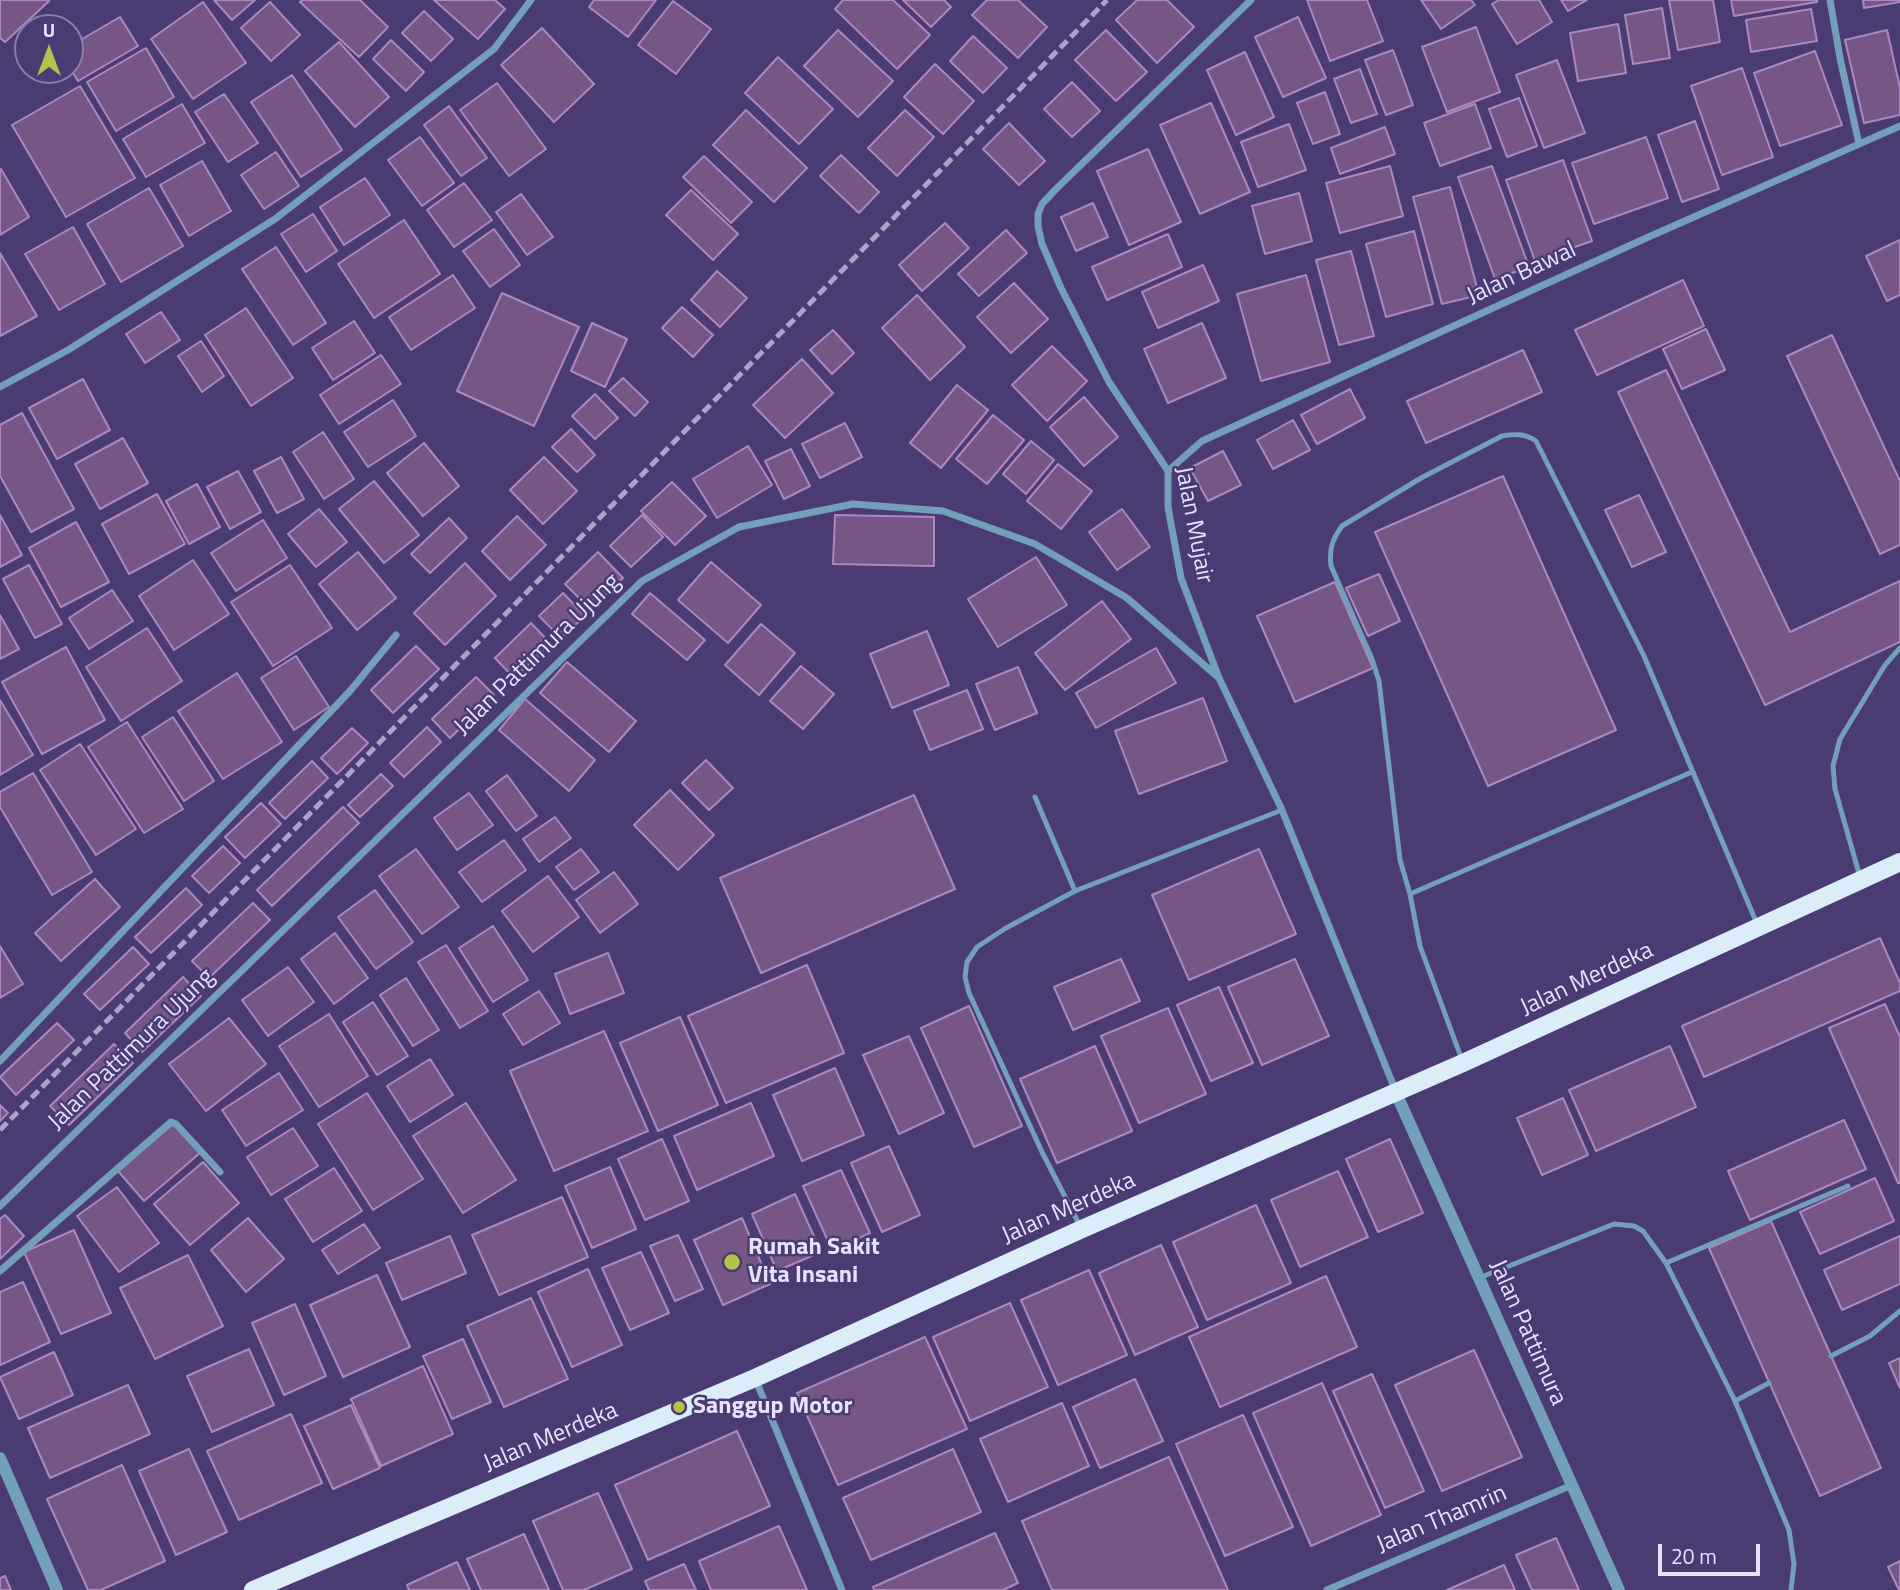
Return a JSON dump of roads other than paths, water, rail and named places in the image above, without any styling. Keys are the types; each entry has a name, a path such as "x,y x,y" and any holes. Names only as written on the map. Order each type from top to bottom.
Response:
{"main road":[{"name":"Jalan Merdeka","path":"253,1590 755,1378 1082,1229 1463,1063 1900,862"}],"street":[{"path":"0,387 68,350 275,219 494,49 531,0"},
{"name":"Jalan Mujair","path":"1251,0 1055,190 1042,204 1038,214 1038,226 1042,244 1061,289 1109,382 1168,471 1168,507 1181,578 1219,678 1282,810 1396,1093"},
{"path":"1830,0 1859,144"},
{"name":"Jalan Bawal","path":"1168,471 1202,441 1644,239 1900,126"},
{"name":"Jalan Pattimura Ujung","path":"0,1206 642,581 739,527 853,504 943,510 1035,544 1127,598 1219,678"},
{"path":"0,1061 349,691 396,635"},
{"name":"Jalan Pattimura","path":"1396,1093 1619,1590"},
{"path":"0,1271 170,1122 176,1124 220,1172"},
{"path":"755,1378 842,1590"},
{"path":"0,1458 57,1590"},
{"name":"Jalan Thamrin","path":"1327,1590 1572,1485"}],"lane":[{"path":"1463,1063 1420,946 1401,860 1379,681 1331,566 1330,551 1333,539 1342,526 1422,478 1502,436 1517,434 1536,441 1644,656 1759,928"},
{"path":"1861,880 1835,789 1833,766 1840,739 1885,665 1900,648"},
{"path":"1410,894 1692,772"},
{"path":"1034,797 1075,891"},
{"path":"1082,1229 969,993 965,976 967,962 977,947 1006,928 1075,891 1282,810"},
{"path":"1666,1263 1848,1186"},
{"path":"1479,1278 1614,1224 1634,1226 1643,1231 1666,1263 1735,1401 1788,1530 1794,1564 1791,1590"},
{"path":"1831,1356 1870,1335 1900,1311"},
{"path":"1735,1401 1769,1383"}],"railway":[{"path":"0,1130 1107,0"}],"place":[{"name":"Rumah Sakit Vita Insani","path":"732,1262"},
{"name":"Sanggup Motor","path":"679,1407"}]}
